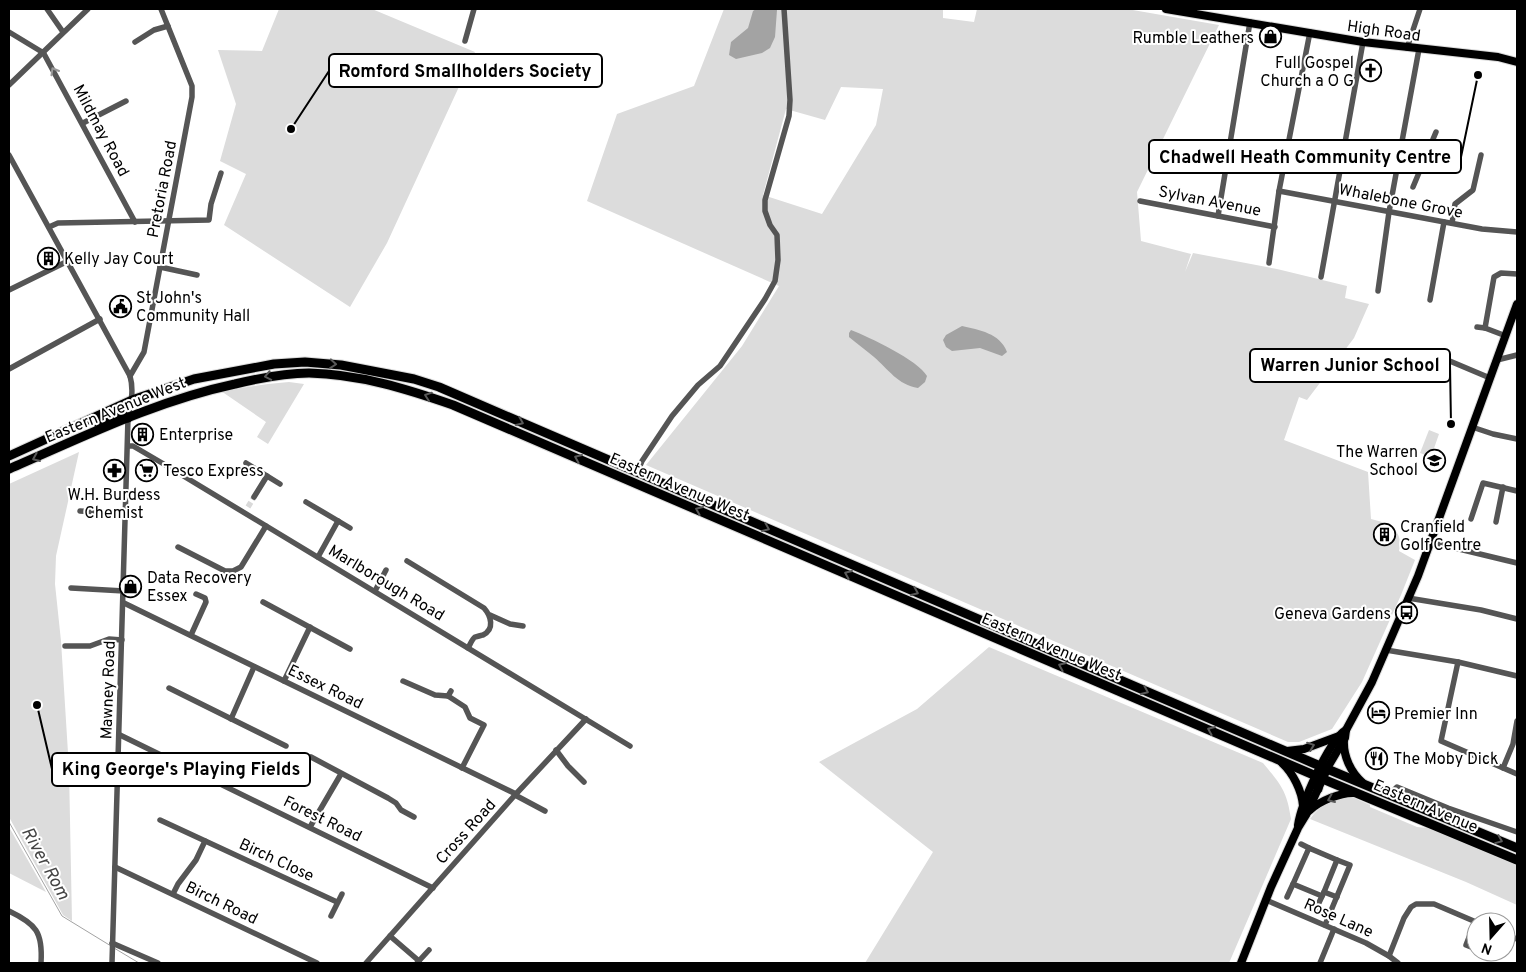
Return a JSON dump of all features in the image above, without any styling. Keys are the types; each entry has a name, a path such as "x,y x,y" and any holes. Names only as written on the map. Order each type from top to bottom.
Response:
{"highway":[{"name":"Eastern Avenue West","path":"9,456 132,400 194,379 274,364 305,362 341,365 414,379 439,387 638,470 1283,750 1321,773"},
{"name":"Eastern Avenue West","path":"9,469 160,404 202,391 275,375 310,373 347,376 413,391 462,408 1304,771 1321,773"},
{"path":"67,429 77,429 121,412 128,418"},
{"path":"1211,719 1254,742 1321,773 1464,833 1488,848"},
{"name":"Eastern Avenue","path":"1321,773 1337,774 1517,848"},
{"name":"Eastern Avenue","path":"1321,773 1360,794 1517,860"}],"main road":[{"name":"High Road","path":"1166,9 1208,12 1250,22 1363,42 1498,57 1517,62"},
{"name":"High Road","path":"1498,57 1517,55"},
{"path":"1240,963 1321,773 1370,687 1418,576 1517,304"},
{"path":"1283,750 1304,749 1343,735"},
{"path":"1343,735 1344,750 1355,775 1368,786"},
{"path":"1272,756 1285,766 1294,778 1302,801 1304,814"},
{"path":"1304,814 1314,807 1339,796 1348,793 1360,794"}],"street":[{"path":"46,9 63,32"},
{"path":"9,85 88,9"},
{"name":"Pretoria Road","path":"130,376 144,352 192,97 192,86 161,9"},
{"path":"465,41 474,9"},
{"path":"638,470 672,416 698,385 720,366 775,281 778,260 776,235 770,226 765,211 765,200 788,116 790,100 784,9"},
{"path":"1407,48 1420,9"},
{"path":"1218,216 1250,22"},
{"path":"135,42 154,30 168,26"},
{"name":"Mildmay Road","path":"9,32 42,52 83,123 136,222"},
{"path":"1269,263 1279,192 1310,32"},
{"path":"1321,277 1363,42"},
{"path":"1378,291 1419,49"},
{"path":"83,123 126,100"},
{"path":"1413,186 1436,132"},
{"path":"1402,148 1427,154"},
{"path":"1452,223 1456,202 1470,193 1474,186 1481,155"},
{"path":"10,158 130,376 132,400"},
{"path":"49,226 58,224 209,220 210,204 221,173"},
{"name":"Whalebone Grove","path":"1279,192 1502,232 1517,232"},
{"name":"Sylvan Avenue","path":"1140,201 1275,227"},
{"path":"1430,300 1444,222"},
{"path":"9,290 68,261"},
{"path":"160,267 197,274"},
{"path":"1486,328 1494,277 1501,273 1517,274"},
{"path":"9,369 100,319"},
{"path":"1477,328 1486,328 1506,336"},
{"path":"1426,351 1490,378"},
{"path":"1497,360 1517,355"},
{"name":"Mawney Road","path":"112,963 128,418 132,400"},
{"path":"1472,427 1492,434 1517,439"},
{"name":"Marlborough Road","path":"128,446 133,446 247,510 266,526 630,746"},
{"path":"246,463 280,484"},
{"path":"254,497 266,476"},
{"path":"1471,520 1483,483 1517,491"},
{"path":"1496,522 1503,487"},
{"path":"306,502 350,528"},
{"path":"80,511 126,514"},
{"path":"318,557 338,521"},
{"path":"178,547 225,571 233,571 241,567 266,526"},
{"path":"1430,542 1517,563"},
{"path":"407,561 484,608 490,615 492,621 490,627 485,634 475,637 468,648"},
{"path":"375,591 386,570"},
{"path":"71,588 124,590"},
{"path":"191,635 206,602 205,598 196,594"},
{"path":"1408,598 1481,610 1517,619"},
{"path":"263,602 350,648"},
{"name":"Essex Road","path":"124,603 516,794 545,811"},
{"path":"490,615 510,624 523,626"},
{"path":"284,681 310,627"},
{"path":"70,643 90,646 109,640 122,640"},
{"path":"1386,650 1458,662 1517,676"},
{"path":"1458,662 1441,741 1517,774"},
{"path":"231,719 254,666"},
{"path":"402,681 435,695 449,693 465,707 470,718 484,724 462,768"},
{"path":"168,688 286,746"},
{"name":"Cross Road","path":"366,963 516,794 586,719"},
{"path":"1503,768 1513,744 1517,721"},
{"name":"Forest Road","path":"120,735 433,888"},
{"path":"556,750 568,766 584,782"},
{"path":"311,757 388,798 396,803 401,810 414,816"},
{"path":"310,827 341,774"},
{"name":"Eastern Avenue","path":"1389,795 1397,787 1448,808 1517,832"},
{"name":"Birch Close","path":"160,820 337,902"},
{"path":"173,894 196,860 205,841"},
{"path":"1301,844 1350,865 1324,925"},
{"path":"1287,897 1309,848"},
{"path":"1316,909 1337,860"},
{"name":"Birch Road","path":"115,866 318,963"},
{"path":"1293,884 1337,897"},
{"path":"331,916 342,894"},
{"name":"Rose Lane","path":"1266,900 1366,943 1398,963"},
{"path":"1389,956 1404,918 1411,907 1416,904 1434,904 1466,918"},
{"path":"9,911 29,920 35,929 42,944 41,963"},
{"path":"1320,963 1334,928"},
{"path":"390,936 418,962 429,950"},
{"path":"112,947 158,963"}],"shaded area":[{"path":"279,9 372,9 475,52 387,243 350,307 224,225 246,174 220,161 236,104 218,50 262,51"},
{"path":"724,9 943,9 943,18 974,22 977,9 1127,9 1219,25 1137,192 1141,241 1191,254 1185,272 1193,253 1277,269 1347,286 1345,298 1369,304 1354,338 1307,400 1299,397 1284,440 1368,472 1371,519 1389,525 1394,529 1399,538 1399,551 1415,560 1362,682 1332,729 1299,742 1288,742 646,465 742,346 779,286 587,201 617,114 694,86","holes":["841,87 883,89 876,125 822,214 763,195 786,109 825,120"]},
{"path":"756,9 777,10 775,37 770,48 762,53 736,59 729,55 731,42 748,28 753,11"},
{"path":"962,326 994,336 1007,352 1002,356 980,348 952,351 946,347 943,340 946,335"},
{"path":"851,330 881,343 914,363 927,376 925,382 918,388 899,380 849,337"},
{"path":"289,382 304,384 268,444 257,437 266,422 221,391 268,384"},
{"path":"1429,430 1439,434 1431,457 1420,453"},
{"path":"79,452 56,556 55,584 61,641 69,769 72,921 63,915 9,817 9,484"},
{"path":"989,647 1263,763 1274,777 1285,795 1291,819 1229,963 865,963 933,852 819,762 917,709"},
{"path":"1350,796 1370,805 1370,807 1417,827 1429,828 1517,865 1517,905 1466,882 1310,819 1327,803 1338,798"},
{"path":"9,827 46,892 9,873"}],"waterway":[{"name":"River Rom","path":"9,822 62,916 111,946"},
{"name":"River Rom","path":"114,948 139,963"}],"tunnel":[{"path":"248,507 254,497"}],"place":[{"name":"Rumble Leathers","path":"1270,37"},
{"name":"Full Gospel Church a O G","path":"1370,71"},
{"name":"Chadwell Heath Community Centre","path":"1478,75"},
{"name":"Romford Smallholders Society","path":"291,129"},
{"name":"Kelly Jay Court","path":"48,258"},
{"name":"St John's Community Hall","path":"120,306"},
{"name":"Warren Junior School","path":"1451,424"},
{"name":"Enterprise","path":"143,434"},
{"name":"The Warren School","path":"1434,460"},
{"name":"W.H. Burdess Chemist","path":"114,470"},
{"name":"Tesco Express","path":"147,470"},
{"name":"Cranfield Golf Centre","path":"1384,535"},
{"name":"Data Recovery Essex","path":"131,586"},
{"name":"Geneva Gardens","path":"1407,613"},
{"name":"King George's Playing Fields","path":"37,705"},
{"name":"Premier Inn","path":"1378,713"},
{"name":"The Moby Dick","path":"1377,758"}]}
